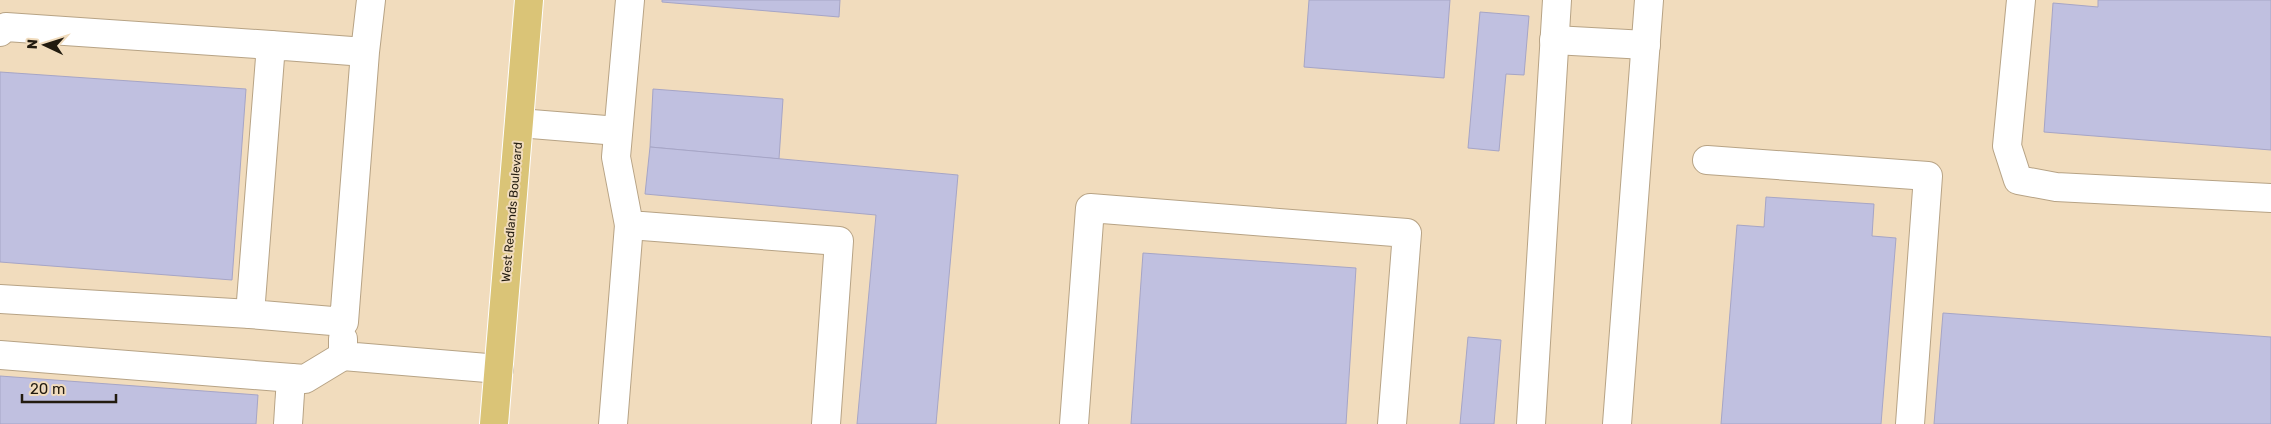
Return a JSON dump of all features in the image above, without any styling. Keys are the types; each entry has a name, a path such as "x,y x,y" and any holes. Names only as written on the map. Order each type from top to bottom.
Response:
{"main road":[{"name":"West Redlands Boulevard","path":"494,424 530,0"}],"lane":[{"path":"343,356 365,52 371,0"},
{"path":"614,424 629,224 616,157 630,0"},
{"path":"1531,424 1557,0"},
{"path":"1617,424 1649,0"},
{"path":"2021,0 2007,146 2018,180 2056,187 2271,198"},
{"path":"0,32 6,27 365,52"},
{"path":"1554,40 1646,45"},
{"path":"250,314 271,45"},
{"path":"519,123 618,131"},
{"path":"1707,160 1928,176 1910,424"},
{"path":"1074,424 1090,208 1407,233 1392,424"},
{"path":"629,224 839,240 826,424"},
{"path":"0,299 250,314 344,322"},
{"path":"0,355 305,380 343,356 499,368"},
{"path":"288,424 291,378"}],"building":[{"path":"662,0 840,0 839,17 662,2"},
{"path":"1309,0 1450,0 1444,78 1304,67"},
{"path":"2098,0 2271,0 2271,150 2044,132 2053,3 2098,7"},
{"path":"1480,12 1529,16 1524,75 1506,74 1499,151 1468,148"},
{"path":"0,72 246,89 232,280 0,262"},
{"path":"653,89 783,99 779,159 650,147"},
{"path":"650,147 958,175 936,424 857,424 876,215 645,194"},
{"path":"1766,197 1874,204 1872,236 1896,238 1881,424 1721,424 1737,225 1764,227"},
{"path":"1143,253 1356,268 1346,424 1131,424"},
{"path":"1943,313 2271,337 2271,424 1934,424"},
{"path":"1468,337 1501,340 1494,424 1460,424"},
{"path":"0,376 258,395 256,424 0,424"}]}
